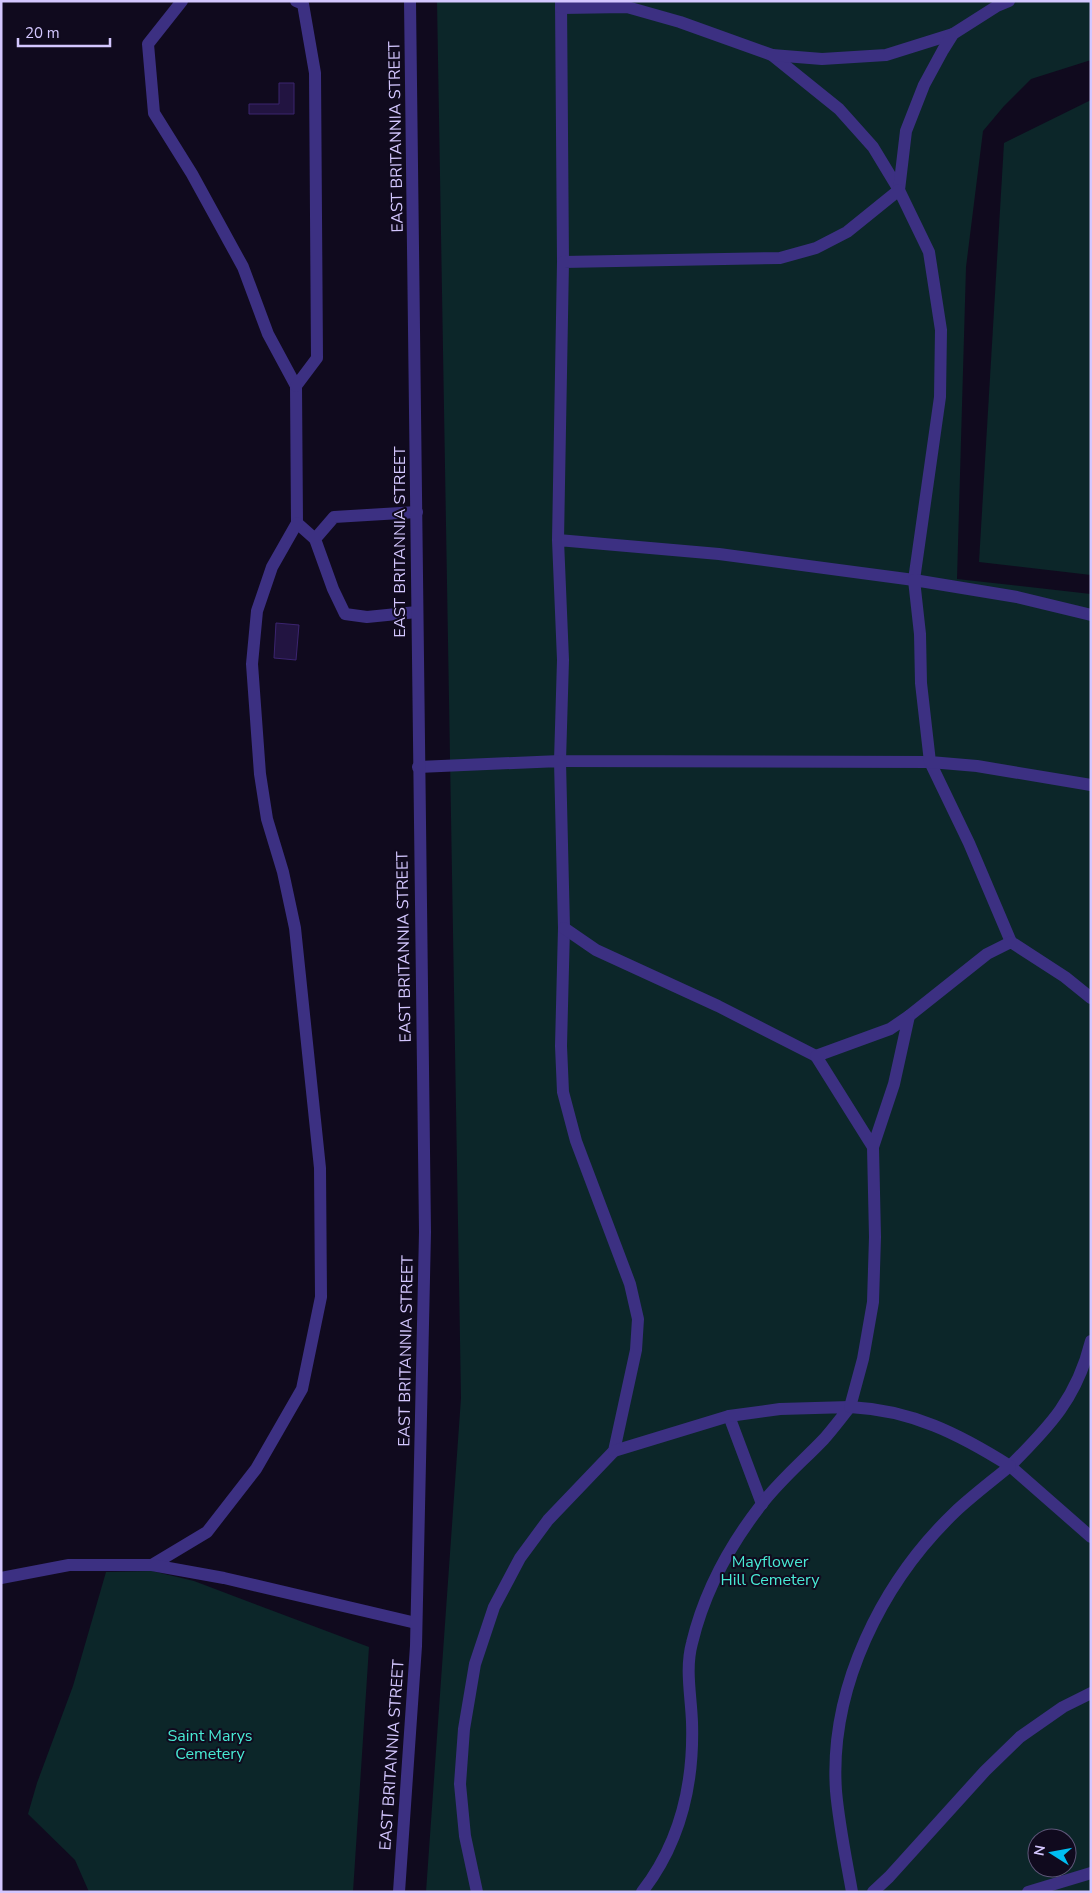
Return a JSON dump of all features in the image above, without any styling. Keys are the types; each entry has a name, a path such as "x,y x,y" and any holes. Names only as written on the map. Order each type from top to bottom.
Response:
{"street":[{"path":"152,1565 207,1532 256,1469 302,1389 321,1297 320,1168 295,928 284,872 266,819 260,774 252,664 257,611 272,567 297,523 296,386 268,334 243,267 192,174 154,113 148,44 182,1"},
{"path":"296,1 303,4 315,73 317,358 296,386"},
{"name":"EAST BRITANNIA STREET","path":"399,1892 416,1623 425,1232 410,1"},
{"path":"614,1451 636,1350 638,1319 630,1284 576,1140 564,1092 561,1046 564,928 560,761 563,660 558,540 563,262 561,5 627,7 680,22 772,55 822,59 886,55 953,34 997,6 1009,1"},
{"path":"563,262 780,258 816,248 847,232 899,190 906,131 924,85 953,34"},
{"path":"772,55 839,109 873,147 899,190 929,252 941,330 940,397 914,580 920,634 921,684 930,762 969,843 1011,942 1065,977 1091,998"},
{"path":"315,539 334,517 417,512"},
{"path":"297,523 315,539 333,589 345,614 367,616 417,612"},
{"path":"558,540 719,554 914,580 1017,596 1091,615"},
{"path":"418,767 560,761 930,762 976,766 1091,785"},
{"path":"564,928 596,950 718,1006 816,1056 872,1147"},
{"path":"816,1056 890,1030 987,954 1011,942"},
{"path":"642,1892 671,1846 683,1813 692,1748 687,1670 691,1644 698,1620 713,1582 762,1504 825,1438 850,1407 863,1359 873,1302 876,1237 872,1147 894,1084 909,1016"},
{"path":"852,1892 840,1833 836,1788 838,1735 853,1672 874,1618 906,1569 954,1513 1010,1466 1046,1430 1076,1388 1091,1341"},
{"path":"477,1892 465,1836 460,1784 464,1729 475,1664 494,1607 520,1558 548,1520 614,1451 729,1416 780,1410 850,1407 876,1408 919,1419 966,1438 1010,1466 1091,1537"},
{"path":"729,1416 762,1504"},
{"path":"1,1578 69,1565 152,1565 224,1578 416,1623"},
{"path":"873,1892 889,1877 984,1771 1020,1737 1063,1707 1091,1693"},
{"path":"1028,1892 1091,1872"}],"green space":[{"name":"Mayflower Hill Cemetery","path":"437,1 1091,1 1091,60 1031,79 1004,106 983,131 966,267 957,579 1091,594 1091,1892 426,1892 461,1398"},
{"path":"1091,100 1091,575 979,562 1004,143"},
{"name":"Saint Marys Cemetery","path":"152,1571 194,1581 369,1647 353,1892 89,1892 75,1860 28,1814 37,1783 73,1686 106,1572"}],"building":[{"path":"279,83 294,83 294,114 249,114 249,104 279,104"},
{"path":"276,623 299,625 296,660 274,658"}]}
